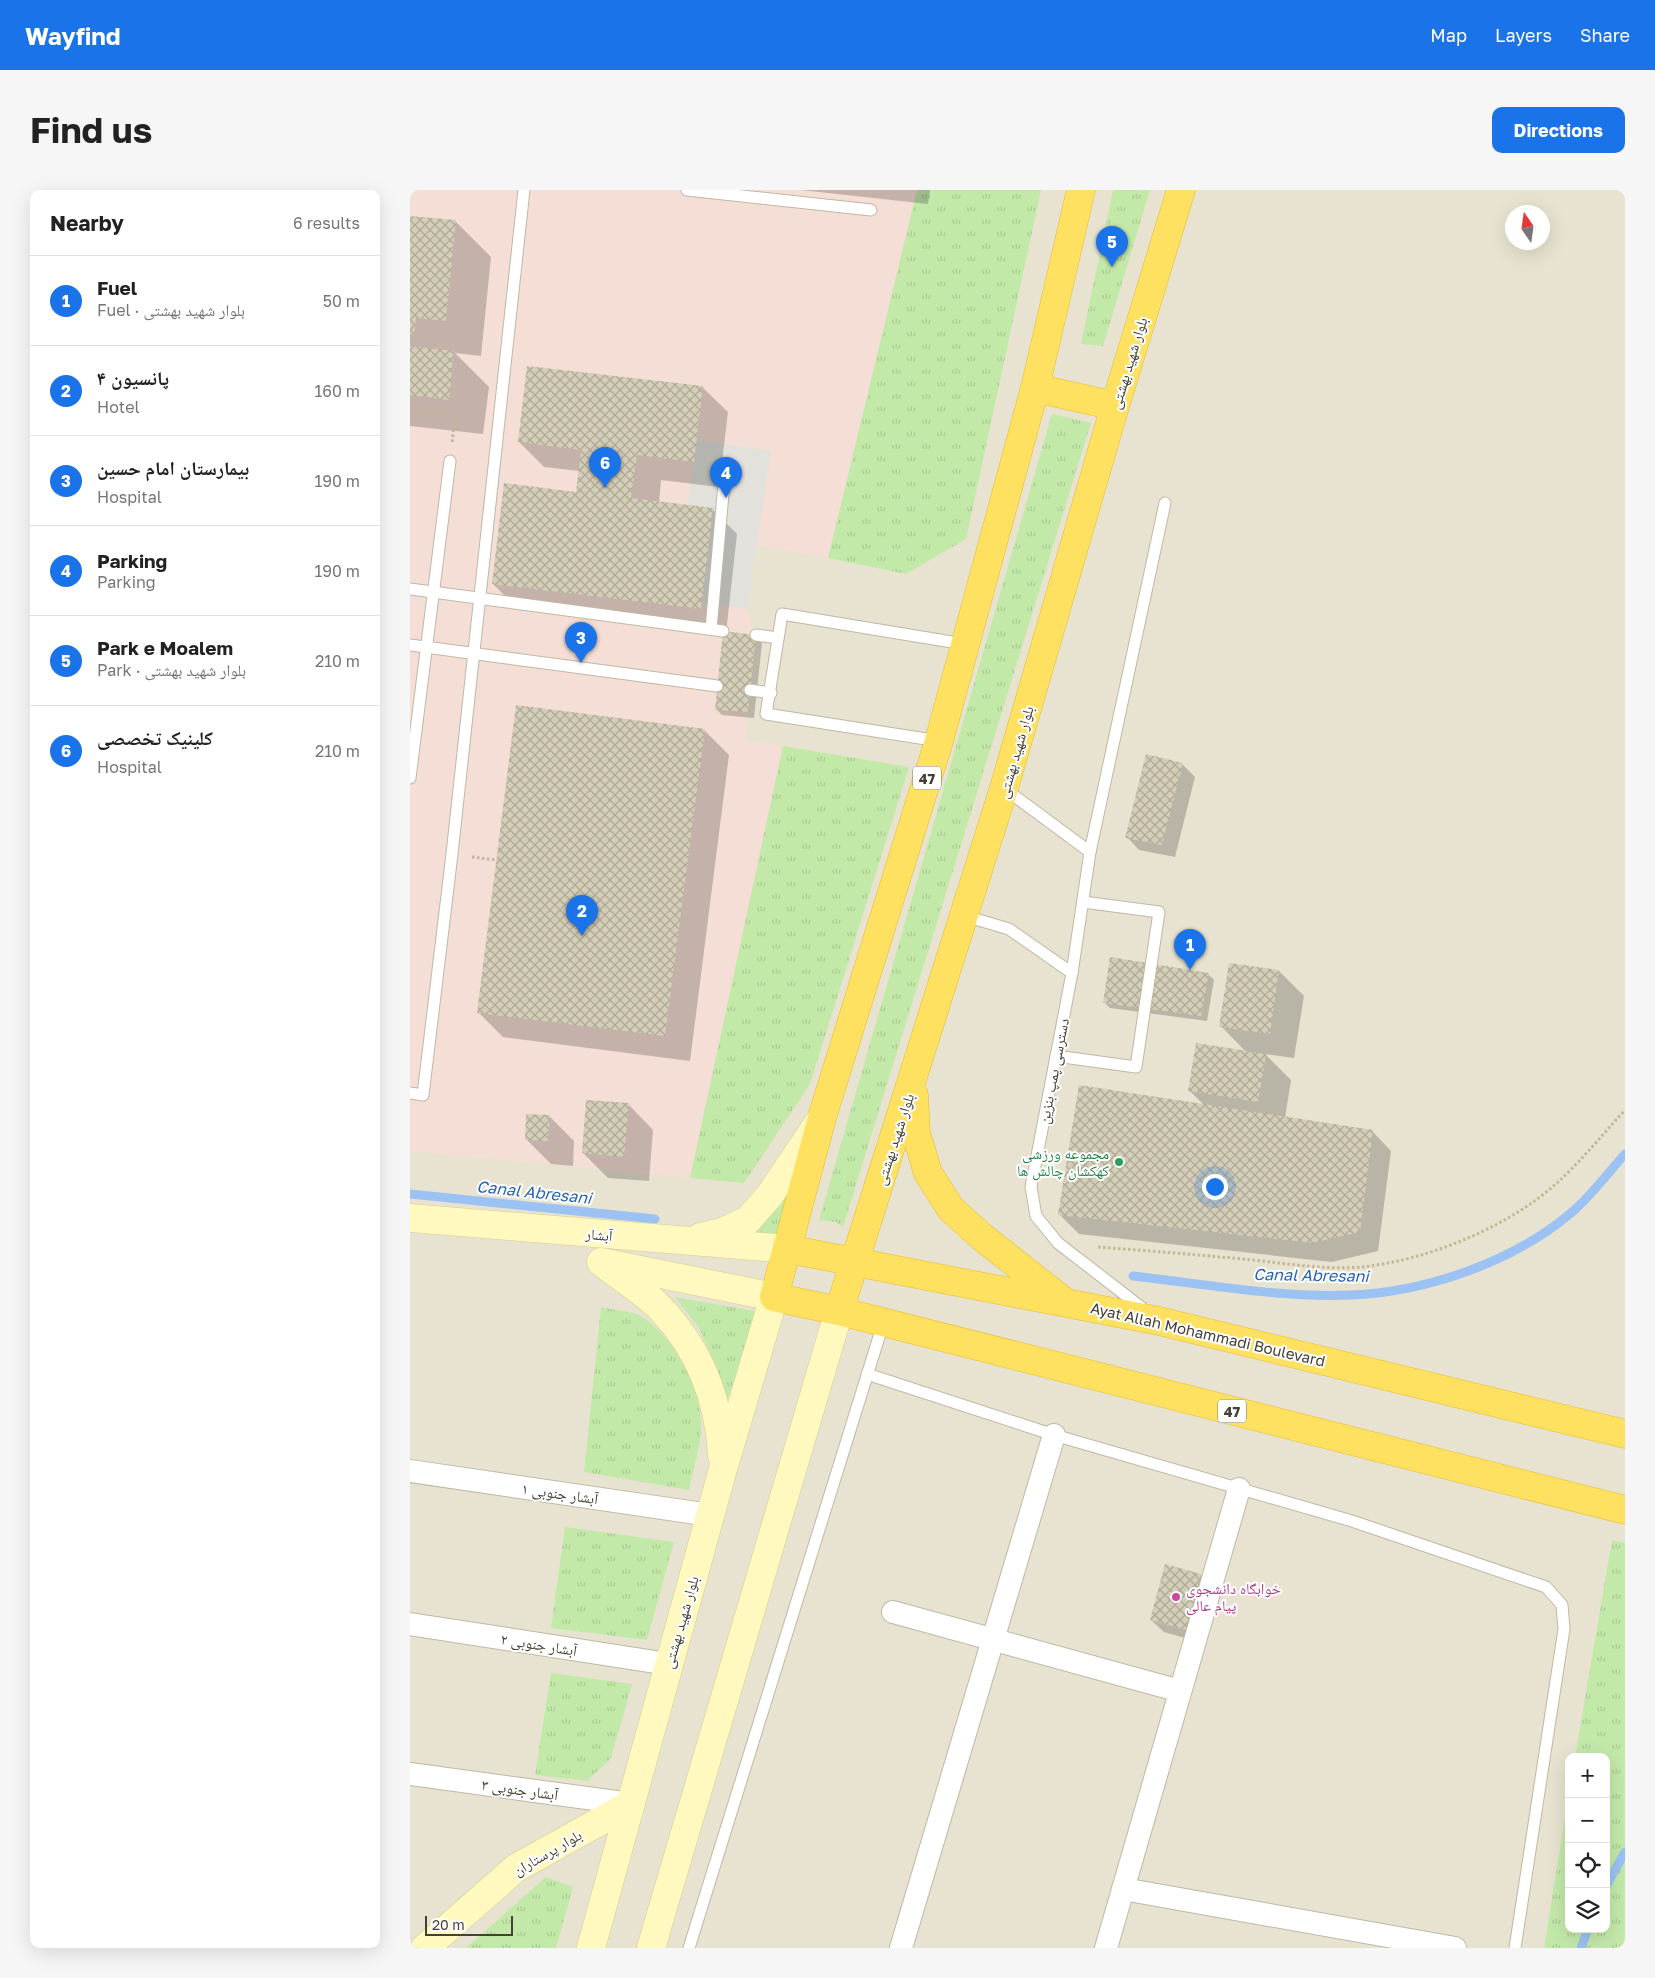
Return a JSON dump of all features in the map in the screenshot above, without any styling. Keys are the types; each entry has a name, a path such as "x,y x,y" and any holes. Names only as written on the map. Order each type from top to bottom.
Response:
{"highway":[{"name":"بلوار شهید بهشتی","path":"774,1297 823,1114 939,741 1035,388 1081,190"},
{"name":"بلوار شهید بهشتی","path":"839,1311 965,916 1115,406 1181,190"},
{"path":"1035,388 1115,406"},
{"path":"922,1050 914,1091 916,1133 928,1173 951,1209 982,1237 1064,1302"},
{"name":"Ayat Allah Mohammadi Boulevard","path":"788,1249 1159,1321 1625,1434"},
{"name":"47","path":"774,1297 839,1311 883,1324 1625,1510"}],"main road":[{"path":"684,1241 725,1231 748,1220 770,1195 823,1114"},
{"name":"آبشار","path":"410,1218 788,1249"},
{"path":"562,1231 660,1308 682,1335 696,1358 713,1398 721,1434 722,1469"},
{"path":"601,1262 774,1297"},
{"name":"بلوار شهید بهشتی","path":"591,1948 722,1469 774,1297"},
{"name":"بلوار شهید بهشتی","path":"651,1948 839,1311"},
{"name":"بلوار پرستاران","path":"426,1948 516,1868 631,1804"}],"street":[{"path":"902,1948 1054,1435"},
{"name":"آبشار جنوبی ۱","path":"410,1471 710,1515"},
{"path":"1106,1948 1239,1489"},
{"path":"893,1612 1180,1692"},
{"name":"آبشار جنوبی ۲","path":"410,1624 668,1664"},
{"name":"آبشار جنوبی ۳","path":"410,1774 631,1804"},
{"path":"1123,1889 1455,1948"}],"lane":[{"path":"410,1093 423,1095 452,854 524,190"},
{"path":"687,190 871,210"},
{"path":"410,778 450,461"},
{"path":"711,629 724,483"},
{"name":"دسترسی پمپ بنزین","path":"1159,1321 1058,1243 1036,1216 1031,1187 1072,973 1090,852 1165,503"},
{"path":"410,589 723,631"},
{"path":"939,741 766,714 771,693 782,614 964,644"},
{"path":"756,635 778,638"},
{"path":"410,645 717,686"},
{"path":"750,690 771,693"},
{"path":"1004,788 1090,852"},
{"path":"1056,1056 1136,1067 1159,912 1083,902"},
{"path":"965,916 1009,929 1072,973"},
{"path":"689,1948 758,1732 883,1324"},
{"path":"867,1374 1054,1435 1352,1521 1546,1587 1562,1605 1564,1629 1516,1948"}],"path":[{"path":"410,409 455,415 450,461"},
{"path":"1058,1243 1255,1261 1308,1268 1362,1267 1415,1257 1466,1240 1514,1215 1557,1183 1625,1110"}],"shaded area":[{"path":"410,190 1625,190 1625,1948 410,1948"},
{"path":"410,190 917,190 828,558 757,545 747,609 756,635 746,740 783,746 690,1178 410,1151"},
{"path":"697,440 771,451 747,609 673,598"}],"green space":[{"path":"917,190 1041,190 966,539 906,574 828,558"},
{"path":"1113,190 1150,190 1103,346 1081,344"},
{"path":"1052,414 1091,423 843,1227 836,1222 819,1220"},
{"path":"783,746 909,767 810,1084 744,1183 690,1178"},
{"path":"788,1192 778,1235 742,1232"},
{"path":"675,1297 755,1311 727,1402 718,1370 699,1328"},
{"path":"601,1307 628,1312 642,1317 665,1338 685,1366 697,1398 701,1429 689,1490 584,1472"},
{"path":"565,1527 674,1542 647,1640 551,1628"},
{"path":"1612,1540 1625,1543 1625,1948 1544,1948 1565,1818 1565,1933 1610,1933 1610,1753 1576,1753"},
{"path":"551,1673 632,1684 611,1758 587,1781 535,1775"},
{"path":"546,1877 573,1887 556,1948 466,1948"}],"building":[{"path":"410,216 456,220 446,321 416,318 414,334 410,334"},
{"path":"410,346 454,351 449,400 410,395"},
{"path":"527,366 703,386 694,462 637,455 631,498 713,508 701,609 492,584 504,483 576,492 581,450 518,442"},
{"path":"723,631 756,635 748,712 715,710"},
{"path":"516,705 705,729 665,1036 477,1013"},
{"path":"1146,754 1183,763 1162,845 1125,838"},
{"path":"1110,957 1209,973 1201,1016 1103,1003"},
{"path":"1229,963 1279,970 1270,1034 1219,1027"},
{"path":"1196,1043 1266,1054 1258,1102 1188,1091"},
{"path":"1079,1085 1373,1130 1360,1232 1312,1243 1058,1215"},
{"path":"586,1100 629,1103 624,1157 582,1153"},
{"path":"526,1114 550,1115 548,1141 525,1140"},
{"name":"خوابگاه دانشجوی پیام عالی","path":"1165,1564 1201,1574 1186,1630 1150,1620"}],"waterway":[{"name":"Canal Abresani","path":"1133,1276 1242,1290 1324,1295 1380,1293 1438,1281 1496,1260 1548,1230 1571,1213 1625,1154"},
{"name":"Canal Abresani","path":"410,1194 655,1219"},
{"name":"Canal Abresani","path":"1610,1879 1625,1852"},
{"name":"Canal Abresani","path":"1581,1948 1587,1933"}],"place":[{"name":"Park e Moalem","path":"1112,267"},
{"name":"کلینیک تخصصی","path":"605,488"},
{"name":"Parking","path":"726,498"},
{"name":"بیمارستان امام حسین","path":"581,663"},
{"name":"پانسیون ۴","path":"582,936"},
{"name":"Fuel","path":"1190,970"},
{"name":"مجموعه ورزشی کهکشان چالش ها","path":"1119,1162"},
{"name":"خوابگاه دانشجوی پیام عالی","path":"1176,1597"}]}
